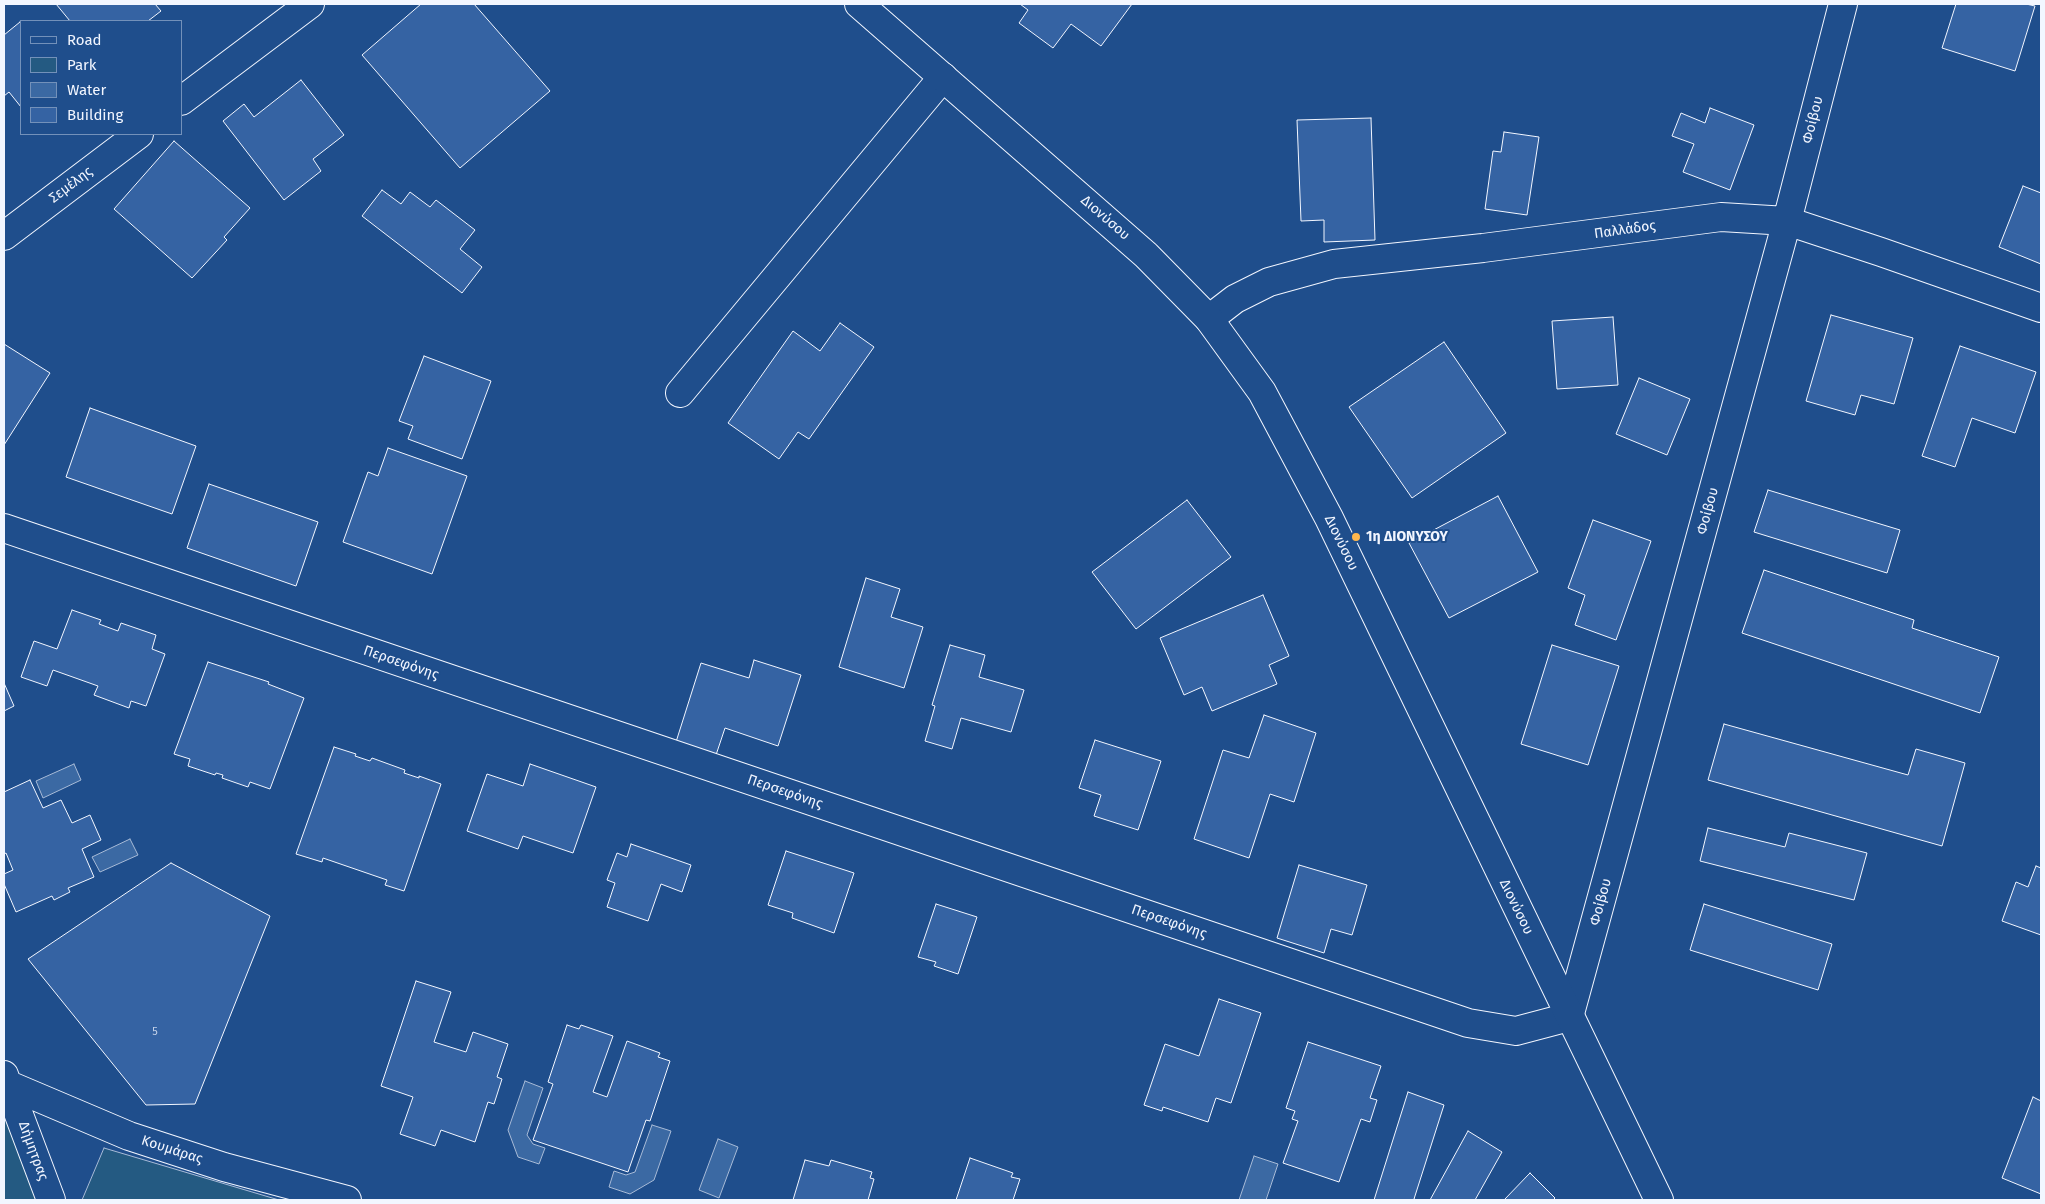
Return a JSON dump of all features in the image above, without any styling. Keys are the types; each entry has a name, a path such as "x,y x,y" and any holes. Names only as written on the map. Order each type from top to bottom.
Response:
{"street":[{"path":"182,101 310,4"},
{"name":"Διονύσου","path":"859,4 1146,255 1209,320 1262,392 1329,518 1659,1200"},
{"name":"Φοίβου","path":"1569,1017 1787,221 1843,4"},
{"path":"680,393 943,77"},
{"name":"Σεμέλης","path":"4,236 138,135"},
{"name":"Παλλάδος","path":"1209,320 1235,299 1269,282 1334,264 1483,248 1721,217 1787,221 2041,308"},
{"name":"Περσεφόνης","path":"4,528 1468,1023 1516,1031 1569,1017"},
{"name":"Δήμητρας","path":"5,1081 51,1200"},
{"name":"Κουμάρας","path":"5,1081 129,1136 224,1166 347,1200"}],"green space":[{"path":"4,1106 39,1200 4,1200"},
{"path":"104,1148 279,1200 82,1200"}],"water":[{"path":"74,764 81,780 43,798 36,781"},
{"path":"130,839 138,855 100,872 92,857"},
{"path":"525,1081 543,1088 527,1135 533,1144 545,1148 539,1164 518,1157 508,1130"},
{"path":"652,1125 671,1131 654,1180 630,1194 609,1187 614,1171 626,1175 635,1172"},
{"path":"718,1139 738,1147 719,1198 699,1190"},
{"path":"1254,1156 1278,1164 1266,1200 1239,1200"}],"building":[{"path":"56,4 155,4 161,11 149,20 69,20"},
{"path":"421,4 474,4 550,91 460,168 362,55"},
{"path":"1020,4 1132,4 1101,46 1071,24 1053,48 1019,23 1028,10"},
{"path":"1956,4 2026,4 2035,6 2015,71 1942,48"},
{"path":"20,22 20,106 9,92 4,96 4,35"},
{"path":"301,80 344,135 313,159 321,171 284,200 223,121 244,104 254,117"},
{"path":"1710,108 1754,125 1730,190 1683,172 1694,144 1672,136 1681,113 1705,123"},
{"path":"1371,118 1375,240 1324,242 1324,220 1301,221 1297,120"},
{"path":"1504,132 1539,137 1527,215 1485,209 1493,151 1501,152"},
{"path":"174,141 250,208 224,237 227,240 192,278 114,209"},
{"path":"2023,186 2041,193 2041,264 1999,247"},
{"path":"382,190 401,204 410,192 430,207 436,200 475,230 460,249 482,267 462,293 362,216"},
{"path":"1831,315 1913,338 1894,404 1861,395 1855,415 1806,401"},
{"path":"1613,317 1618,385 1557,389 1552,321"},
{"path":"840,323 874,347 809,439 798,432 779,459 728,423 793,331 820,351"},
{"path":"1444,342 1506,433 1412,498 1349,407"},
{"path":"4,344 50,373 4,445"},
{"path":"1960,346 2036,372 2015,433 1972,418 1955,467 1922,456"},
{"path":"424,356 491,381 462,459 408,439 413,426 399,421"},
{"path":"1639,378 1690,399 1667,455 1616,434"},
{"path":"90,408 196,446 172,514 66,477"},
{"path":"388,448 467,476 432,574 343,542 368,472 378,476"},
{"path":"209,484 318,522 296,586 187,548"},
{"path":"1768,490 1900,530 1887,573 1754,532"},
{"path":"1498,496 1538,572 1449,618 1409,543"},
{"path":"1187,500 1231,557 1136,629 1092,572"},
{"path":"1593,520 1651,541 1616,640 1575,625 1585,595 1568,588"},
{"path":"1764,570 1914,620 1912,628 1999,657 1980,713 1742,633"},
{"path":"866,578 900,589 891,617 923,627 904,688 839,667"},
{"path":"1263,595 1289,656 1269,665 1277,684 1212,711 1202,687 1184,695 1160,638"},
{"path":"72,610 101,620 99,624 118,631 121,623 156,635 152,649 165,654 146,706 131,701 129,708 94,695 98,686 53,670 47,686 21,677 34,641 57,649"},
{"path":"950,645 985,655 979,677 1024,690 1011,732 961,718 952,749 925,741 935,706 932,705"},
{"path":"1552,645 1619,666 1588,765 1521,744"},
{"path":"754,660 801,675 778,746 725,728 716,755 676,742 701,663 749,678"},
{"path":"208,662 269,682 268,684 304,698 270,789 250,782 248,787 222,778 223,775 216,773 215,775 188,766 190,759 174,754"},
{"path":"4,683 14,706 4,711"},
{"path":"1264,715 1316,733 1294,802 1270,794 1249,858 1194,839 1223,750 1249,758"},
{"path":"1724,724 1908,775 1916,749 1965,763 1942,846 1708,780"},
{"path":"1095,740 1161,761 1138,830 1094,816 1101,795 1079,788"},
{"path":"334,747 370,761 372,758 405,770 404,773 441,784 404,891 385,885 387,880 323,858 322,862 296,854"},
{"path":"530,764 596,787 573,853 523,836 518,849 467,831 487,774 523,786"},
{"path":"30,780 43,808 61,800 72,823 90,815 101,840 82,849 94,877 68,888 70,892 54,900 52,896 16,912 4,884 4,874 13,870 6,853 4,854 4,792"},
{"path":"1708,828 1785,847 1789,833 1867,853 1854,900 1700,861"},
{"path":"631,844 691,865 682,892 661,884 648,921 607,907 615,883 607,880 617,853 627,857"},
{"path":"786,851 854,873 834,933 792,918 793,913 768,905"},
{"path":"171,863 270,916 195,1104 146,1105 28,959"},
{"path":"1299,865 1367,885 1352,935 1331,929 1324,953 1277,938"},
{"path":"2036,866 2041,868 2041,935 2002,921 2016,882 2028,887"},
{"path":"936,904 977,917 958,974 934,966 936,962 918,957"},
{"path":"1704,904 1832,944 1818,990 1690,950"},
{"path":"416,981 451,992 434,1042 466,1052 473,1032 508,1044 497,1077 502,1079 494,1104 488,1102 475,1142 441,1130 435,1146 400,1134 413,1097 381,1086"},
{"path":"1219,999 1261,1013 1231,1103 1216,1098 1208,1122 1163,1107 1162,1111 1144,1105 1165,1044 1199,1056"},
{"path":"567,1025 579,1029 581,1025 613,1036 593,1092 607,1097 627,1041 660,1053 658,1057 670,1061 650,1121 646,1120 628,1172 533,1140 553,1084 548,1082"},
{"path":"1308,1042 1381,1066 1370,1098 1377,1100 1370,1122 1361,1119 1339,1182 1283,1163 1298,1121 1292,1119 1295,1111 1286,1108"},
{"path":"1408,1092 1444,1105 1414,1199 1417,1200 1374,1200"},
{"path":"2033,1097 2041,1101 2041,1194 2002,1178"},
{"path":"1468,1131 1502,1152 1475,1200 1430,1200"},
{"path":"970,1158 1013,1173 1011,1177 1020,1179 1013,1200 956,1200"},
{"path":"805,1160 829,1166 831,1160 872,1172 870,1178 874,1179 868,1200 793,1200"},
{"path":"1530,1173 1555,1198 1553,1200 1504,1200"}],"place":[{"name":"1η ΔΙΟΝΥΣΟΥ","path":"1356,537"}]}
